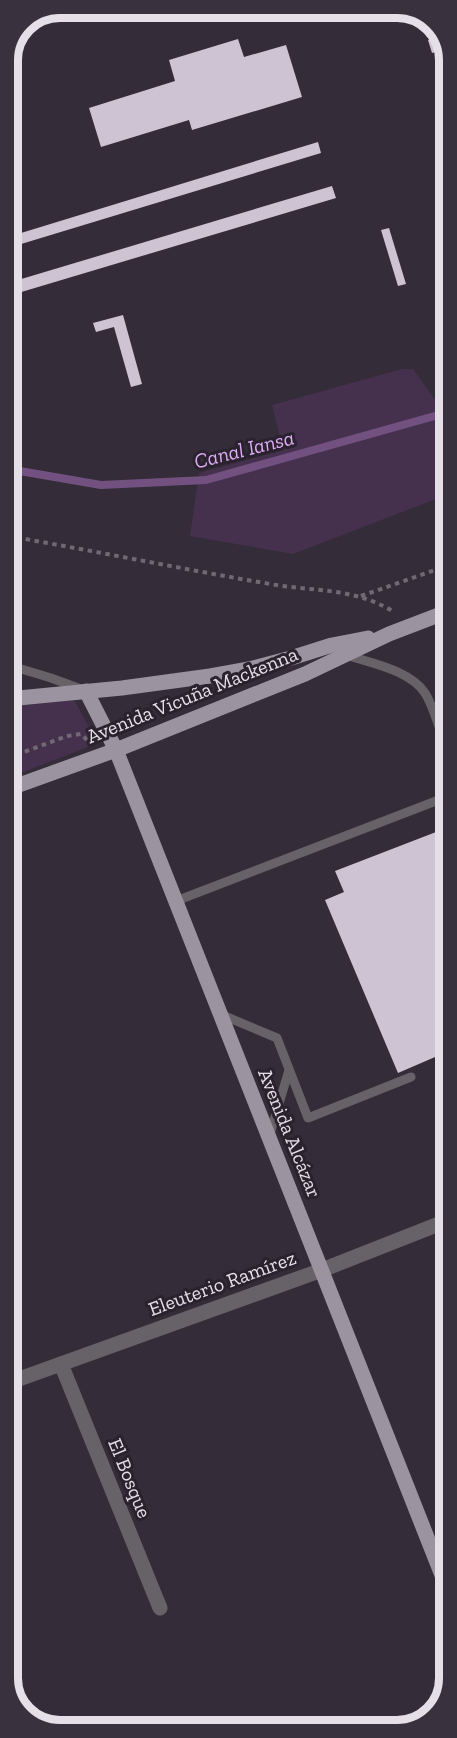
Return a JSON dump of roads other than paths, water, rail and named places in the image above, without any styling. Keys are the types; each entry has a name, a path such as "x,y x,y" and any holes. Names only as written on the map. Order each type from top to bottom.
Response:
{"main road":[{"name":"Avenida Vicuña Mackenna","path":"18,785 116,750 305,674 389,634 439,615"},
{"name":"Avenida Vicuña Mackenna","path":"18,698 210,676 249,669 332,645 389,634"},
{"name":"Avenida Alcázar","path":"86,691 116,750 439,1568"}],"street":[{"name":"Eleuterio Ramírez","path":"18,1379 322,1270 439,1224"},
{"name":"El Bosque","path":"61,1364 160,1608"}],"lane":[{"path":"346,655 407,676 416,682 439,719"},
{"name":"Avenida Vicuña Mackenna","path":"18,668 86,691"},
{"path":"176,901 439,800"},
{"path":"220,1014 277,1038 308,1118 411,1077"},
{"path":"269,1137 290,1070"}],"waterway":[{"name":"Canal Iansa","path":"18,471 101,485 206,480 439,415"}]}
